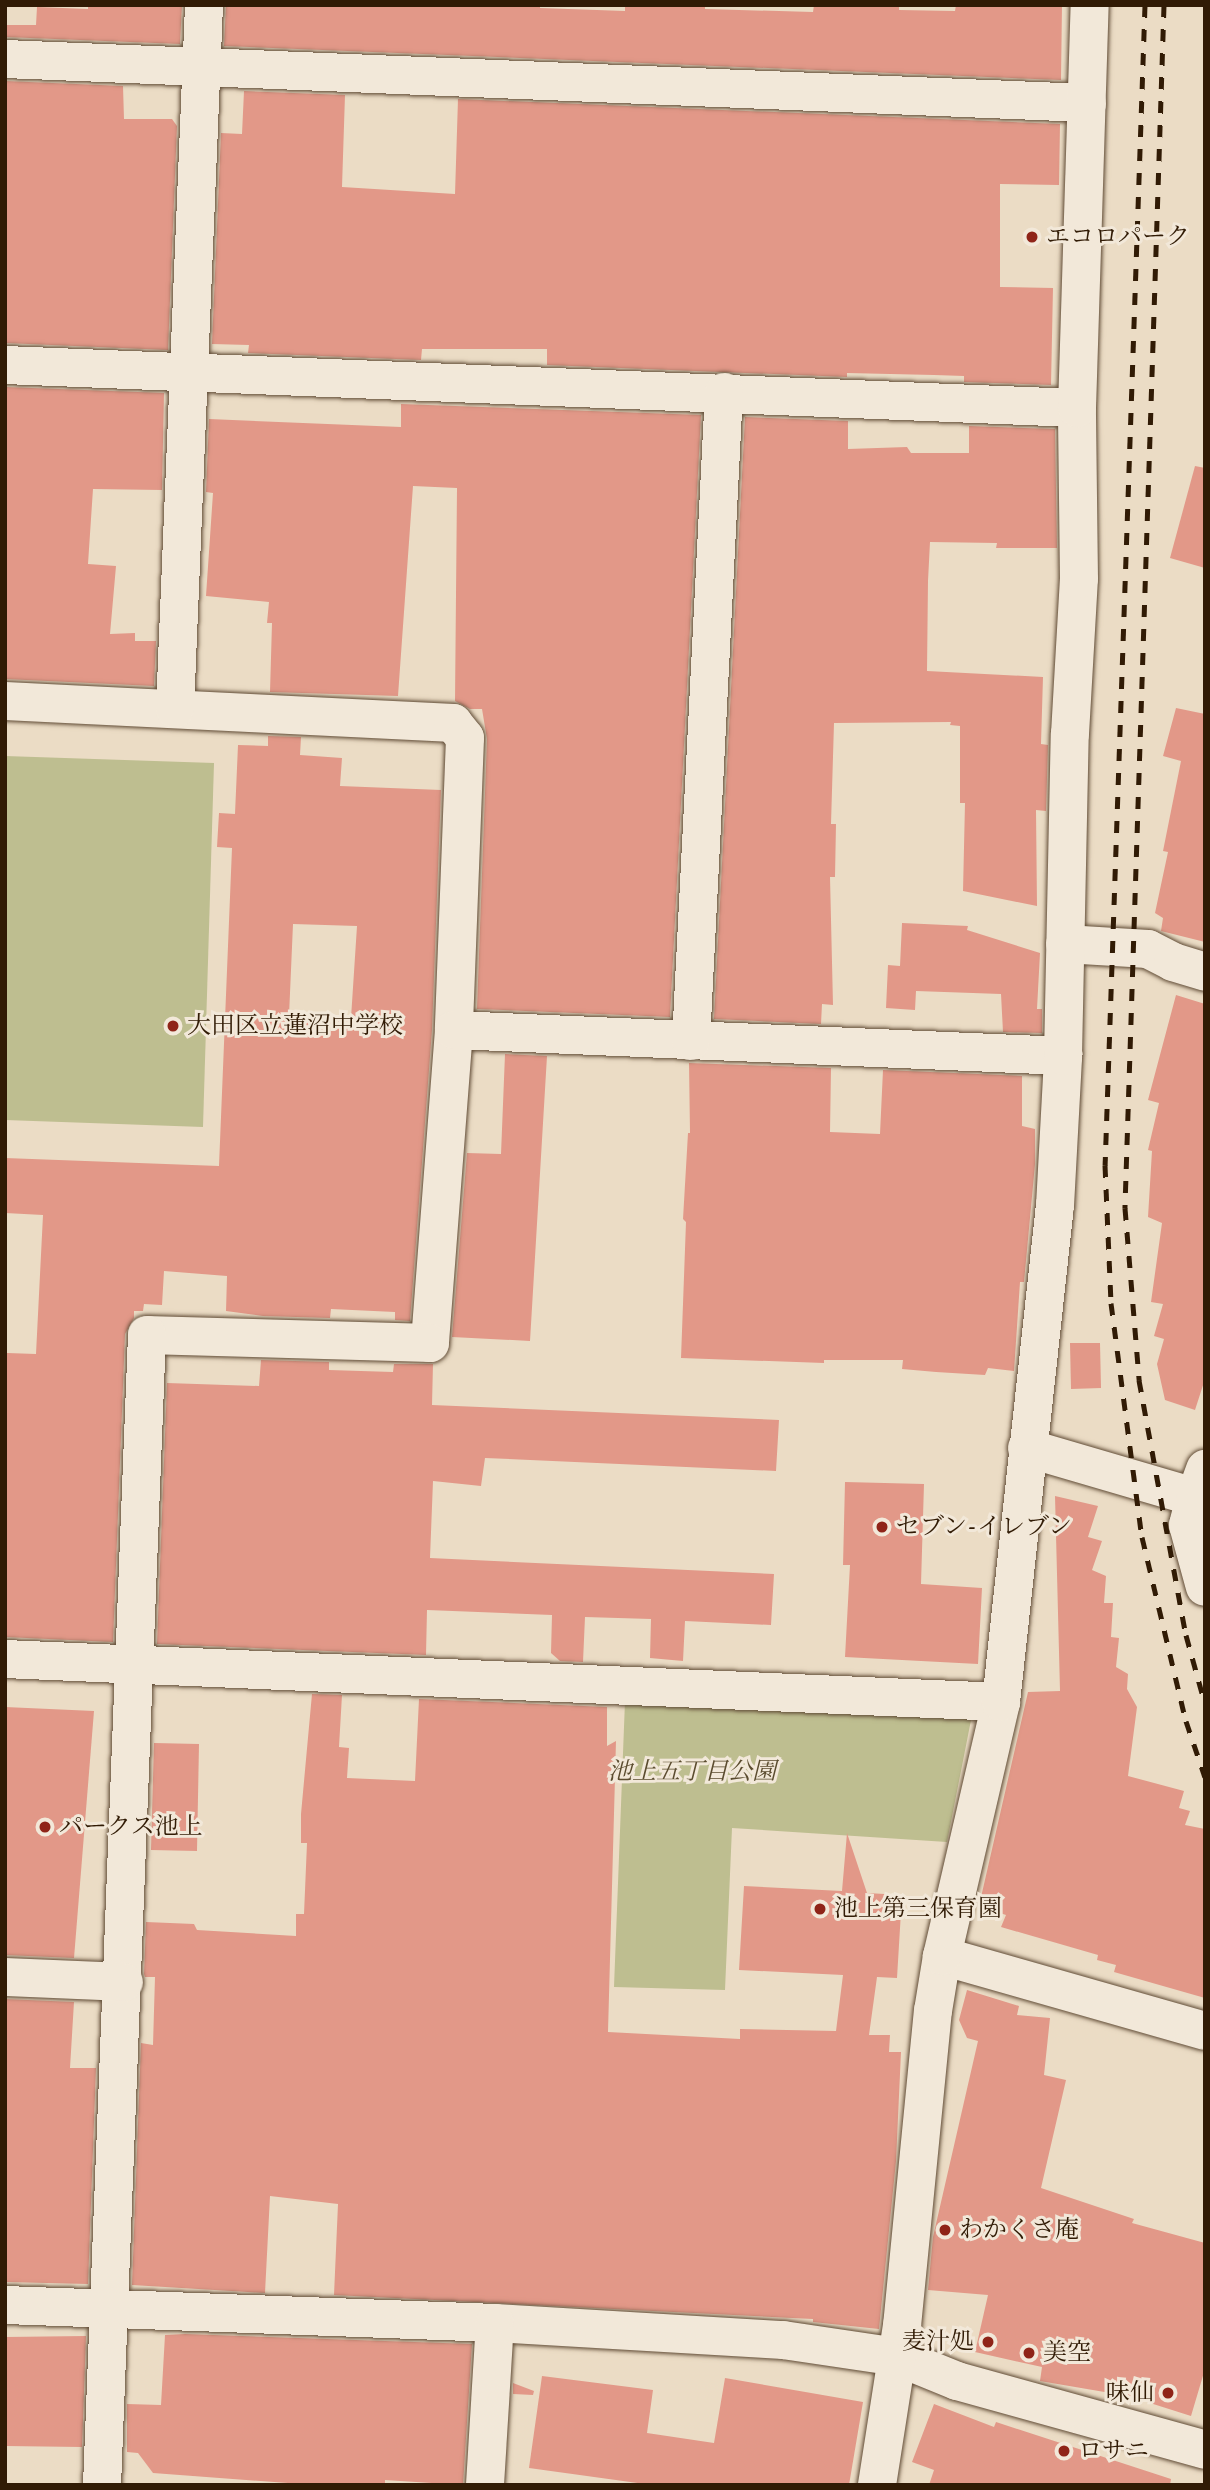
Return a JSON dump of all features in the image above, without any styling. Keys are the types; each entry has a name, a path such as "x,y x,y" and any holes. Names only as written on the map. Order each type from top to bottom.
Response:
{"street":[{"path":"174,709 204,5"},
{"path":"877,2485 898,2357 942,1955 1001,1702 1055,1206 1063,1056 1070,734 1079,579 1077,408 1090,5"},
{"path":"5,60 1087,103"},
{"path":"5,365 1077,408"},
{"path":"691,1041 724,393"},
{"path":"5,701 437,721 453,723 465,738 454,1030 430,1343 147,1335 124,1982 102,2485"},
{"path":"1065,944 1148,949 1173,962 1205,972"},
{"path":"454,1030 1063,1056"},
{"path":"1027,1448 1201,1489 1188,1525 1205,1587"},
{"path":"5,1659 1001,1702"},
{"path":"942,1955 1205,2031"},
{"path":"5,1977 124,1982"},
{"path":"5,2305 495,2323 783,2340 898,2357 957,2381 1205,2450"},
{"path":"485,2485 495,2323"}],"green space":[{"path":"5,756 214,763 203,1127 5,1120"},
{"name":"池上五丁目公園","path":"625,1701 972,1715 947,1842 732,1828 725,1990 614,1987"}],"building":[{"path":"88,5 182,5 180,44 5,37 5,25 36,25 37,7 88,9"},
{"path":"226,5 540,5 540,8 625,11 625,5 705,5 705,9 813,12 814,5 899,5 899,10 955,11 956,5 1062,5 1061,80 224,46"},
{"path":"5,81 123,86 124,119 172,119 177,126 168,350 5,343"},
{"path":"244,91 345,95 342,187 455,194 458,99 1060,124 1059,185 1000,184 1000,287 1053,288 1051,385 964,382 964,376 847,373 847,377 547,365 547,349 422,349 421,360 248,353 249,345 212,344 221,133 242,134"},
{"path":"5,387 164,393 162,490 93,489 88,564 116,566 110,634 135,633 135,641 156,641 154,686 5,679"},
{"path":"401,404 701,415 670,1017 477,1009 487,739 482,709 470,709 455,701 457,488 413,486 398,696 270,692 272,623 267,623 269,602 206,596 213,493 206,492 209,419 401,427"},
{"path":"745,417 848,421 848,449 907,447 911,453 969,453 969,426 1055,429 1057,548 996,548 997,543 930,542 928,581 927,671 1043,677 1041,744 1048,745 1046,811 1036,810 1037,906 963,891 965,803 960,803 960,726 950,725 951,722 834,723 831,824 836,824 835,877 830,877 833,1005 822,1004 821,1024 714,1019"},
{"path":"1195,466 1205,468 1205,568 1170,558"},
{"path":"1176,708 1205,714 1205,942 1161,931 1163,918 1155,913 1168,852 1163,851 1181,761 1163,756"},
{"path":"268,736 301,737 300,755 342,758 340,786 441,790 432,1030 410,1321 395,1320 395,1312 331,1309 330,1318 263,1316 226,1311 227,1276 164,1271 162,1305 144,1304 143,1311 134,1311 134,1318 125,1334 113,1642 5,1637 7,1353 36,1354 43,1215 5,1213 5,1158 219,1166 232,848 217,847 219,813 235,814 238,745 268,746","holes":["293,924 357,926 351,1018 289,1016"]},
{"path":"902,923 968,926 967,930 1040,953 1037,1009 1042,1009 1042,1033 1003,1032 1001,994 916,991 915,1010 886,1008 888,965 900,966"},
{"path":"1176,995 1205,1004 1205,1379 1195,1410 1165,1400 1157,1364 1164,1339 1154,1336 1163,1304 1151,1302 1162,1223 1148,1217 1152,1151 1148,1150 1159,1103 1148,1100"},
{"path":"505,1054 547,1056 530,1341 452,1337 467,1153 501,1154"},
{"path":"689,1063 831,1068 830,1132 880,1134 883,1070 1022,1076 1022,1126 1035,1129 1035,1164 1024,1282 1020,1282 1014,1371 988,1368 985,1375 902,1369 903,1360 824,1360 824,1363 681,1358 686,1222 683,1219 690,1133"},
{"path":"1070,1343 1100,1343 1101,1388 1071,1389"},
{"path":"261,1360 329,1362 329,1370 393,1372 394,1364 433,1364 432,1405 779,1420 776,1471 485,1458 481,1486 433,1481 430,1558 774,1574 771,1625 685,1621 683,1661 650,1658 651,1619 585,1617 583,1662 560,1661 551,1653 552,1615 427,1610 426,1655 157,1644 167,1383 259,1386"},
{"path":"845,1482 924,1484 921,1584 982,1588 978,1664 845,1657 850,1565 843,1565"},
{"path":"1055,1496 1098,1506 1088,1537 1102,1541 1092,1570 1106,1576 1104,1603 1113,1603 1111,1637 1119,1638 1116,1667 1128,1674 1127,1689 1137,1707 1128,1776 1184,1791 1179,1808 1190,1811 1185,1825 1205,1829 1205,1998 1114,1972 1116,1965 1097,1960 1098,1955 1001,1927 1006,1915 979,1906 1028,1692 1060,1691"},
{"path":"312,1694 342,1695 339,1747 349,1748 347,1778 415,1781 419,1699 607,1707 607,1746 616,1741 608,2032 740,2039 740,2029 836,2031 843,1975 739,1970 744,1886 842,1891 847,1833 867,1893 902,1895 897,1978 877,1977 869,2035 890,2035 889,2052 901,2052 896,2161 879,2329 813,2322 813,2319 334,2295 338,2204 270,2196 265,2293 132,2285 141,2043 153,2045 155,1977 145,1977 144,1974 146,1922 194,1924 197,1930 296,1936 296,1914 304,1914 307,1843 301,1843 301,1814"},
{"name":"パークス池上","path":"5,1707 94,1711 74,1958 5,1955"},
{"path":"154,1743 199,1744 197,1851 151,1850"},
{"path":"967,1990 1019,2006 1017,2015 1050,2018 1044,2075 1066,2080 1041,2188 1134,2219 1132,2223 1205,2243 1205,2369 1191,2416 1128,2396 1040,2381 1042,2367 975,2352 988,2295 928,2290 933,2237 978,2041 967,2038 959,2020"},
{"path":"5,1999 74,2002 70,2068 96,2068 88,2284 7,2282"},
{"path":"165,2335 472,2344 463,2485 385,2480 385,2485 315,2485 153,2473 138,2453 127,2452 127,2404 161,2405"},
{"path":"86,2336 82,2447 5,2446 5,2337"},
{"path":"542,2376 653,2390 647,2433 714,2443 725,2378 863,2402 849,2485 652,2485 529,2468"},
{"path":"513,2383 534,2391 533,2395 513,2394"},
{"path":"934,2404 994,2427 996,2422 1171,2479 1170,2485 929,2485 934,2470 912,2462"}],"railway":[{"path":"1145,5 1105,1165 1111,1303 1142,1537 1186,1721 1205,1777"},
{"path":"1164,5 1125,1208 1139,1380 1186,1635 1205,1704"}],"place":[{"name":"エコロパーク","path":"1032,237"},
{"name":"大田区立蓮沼中学校","path":"173,1026"},
{"name":"セブン-イレブン","path":"882,1527"},
{"name":"パークス池上","path":"45,1827"},
{"name":"池上第三保育園","path":"820,1909"},
{"name":"わかくさ庵","path":"945,2230"},
{"name":"麦汁処","path":"988,2342"},
{"name":"美空","path":"1029,2353"},
{"name":"味仙","path":"1168,2393"},
{"name":"ロサニ","path":"1064,2451"}]}
